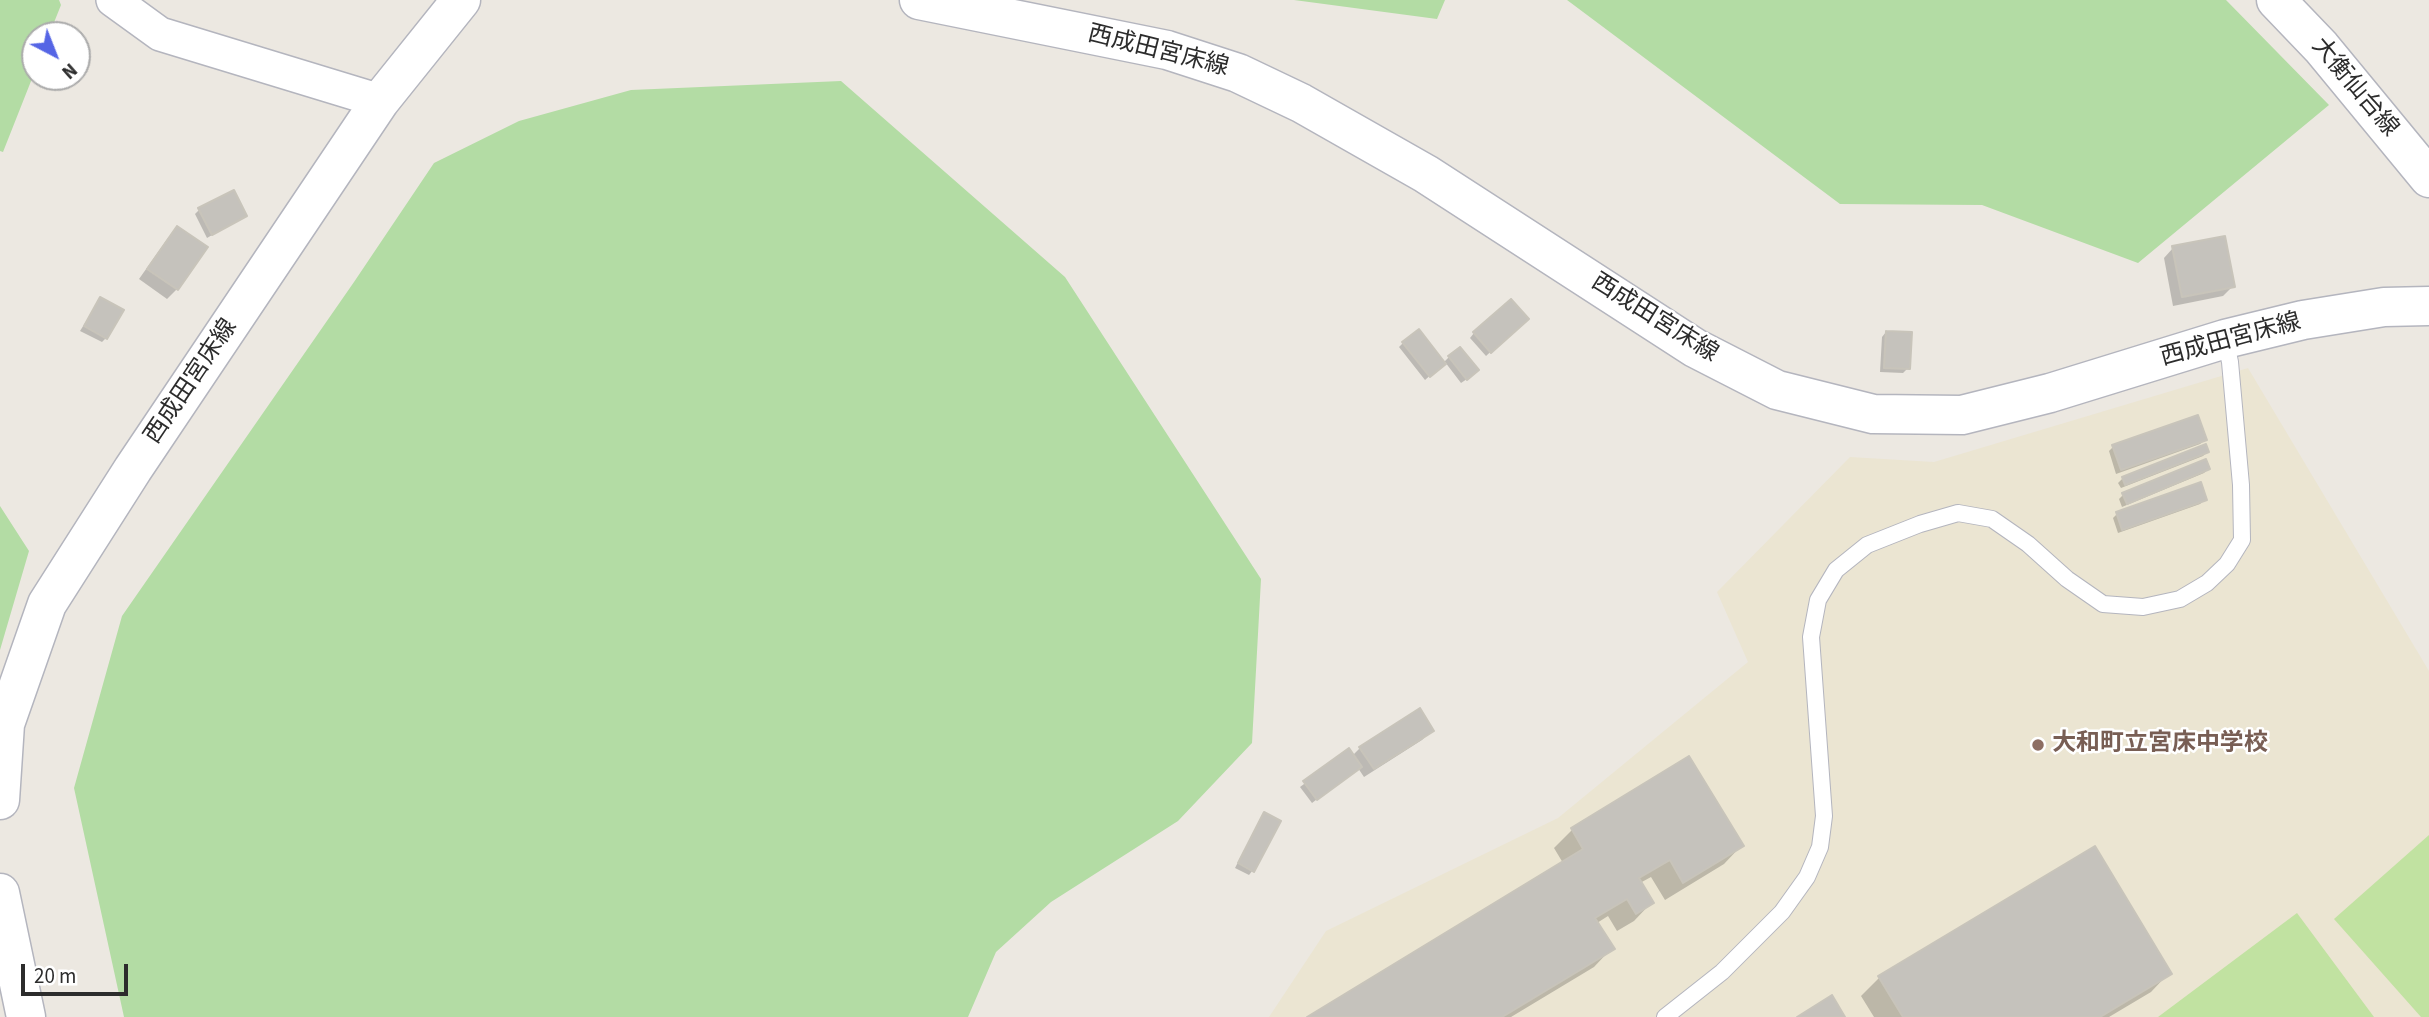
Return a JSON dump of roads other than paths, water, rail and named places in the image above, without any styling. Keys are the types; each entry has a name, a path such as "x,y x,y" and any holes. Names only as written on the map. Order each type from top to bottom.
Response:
{"main road":[{"name":"西成田宮床線","path":"0,800 5,724 47,604 133,469 380,101 461,0"},
{"name":"西成田宮床線","path":"919,0 1167,50 1238,73 1301,103 1426,174 1695,348 1777,390 1873,414 1962,415 2050,393 2225,339 2303,320 2384,307 2429,306"},
{"name":"大衡仙台線","path":"2276,0 2321,47 2429,178"},
{"path":"0,893 26,1017"}],"street":[{"path":"113,0 160,34 380,101"}],"lane":[{"path":"1665,1017 1722,972 1782,912 1807,877 1820,847 1824,816 1811,637 1818,600 1836,570 1867,545 1920,524 1958,513 1992,519 2103,604 2143,607 2179,599 2207,583 2227,564 2242,540 2241,485 2230,362 2225,339"}],"place":[{"name":"大和町立宮床中学校","path":"2038,745"}]}
